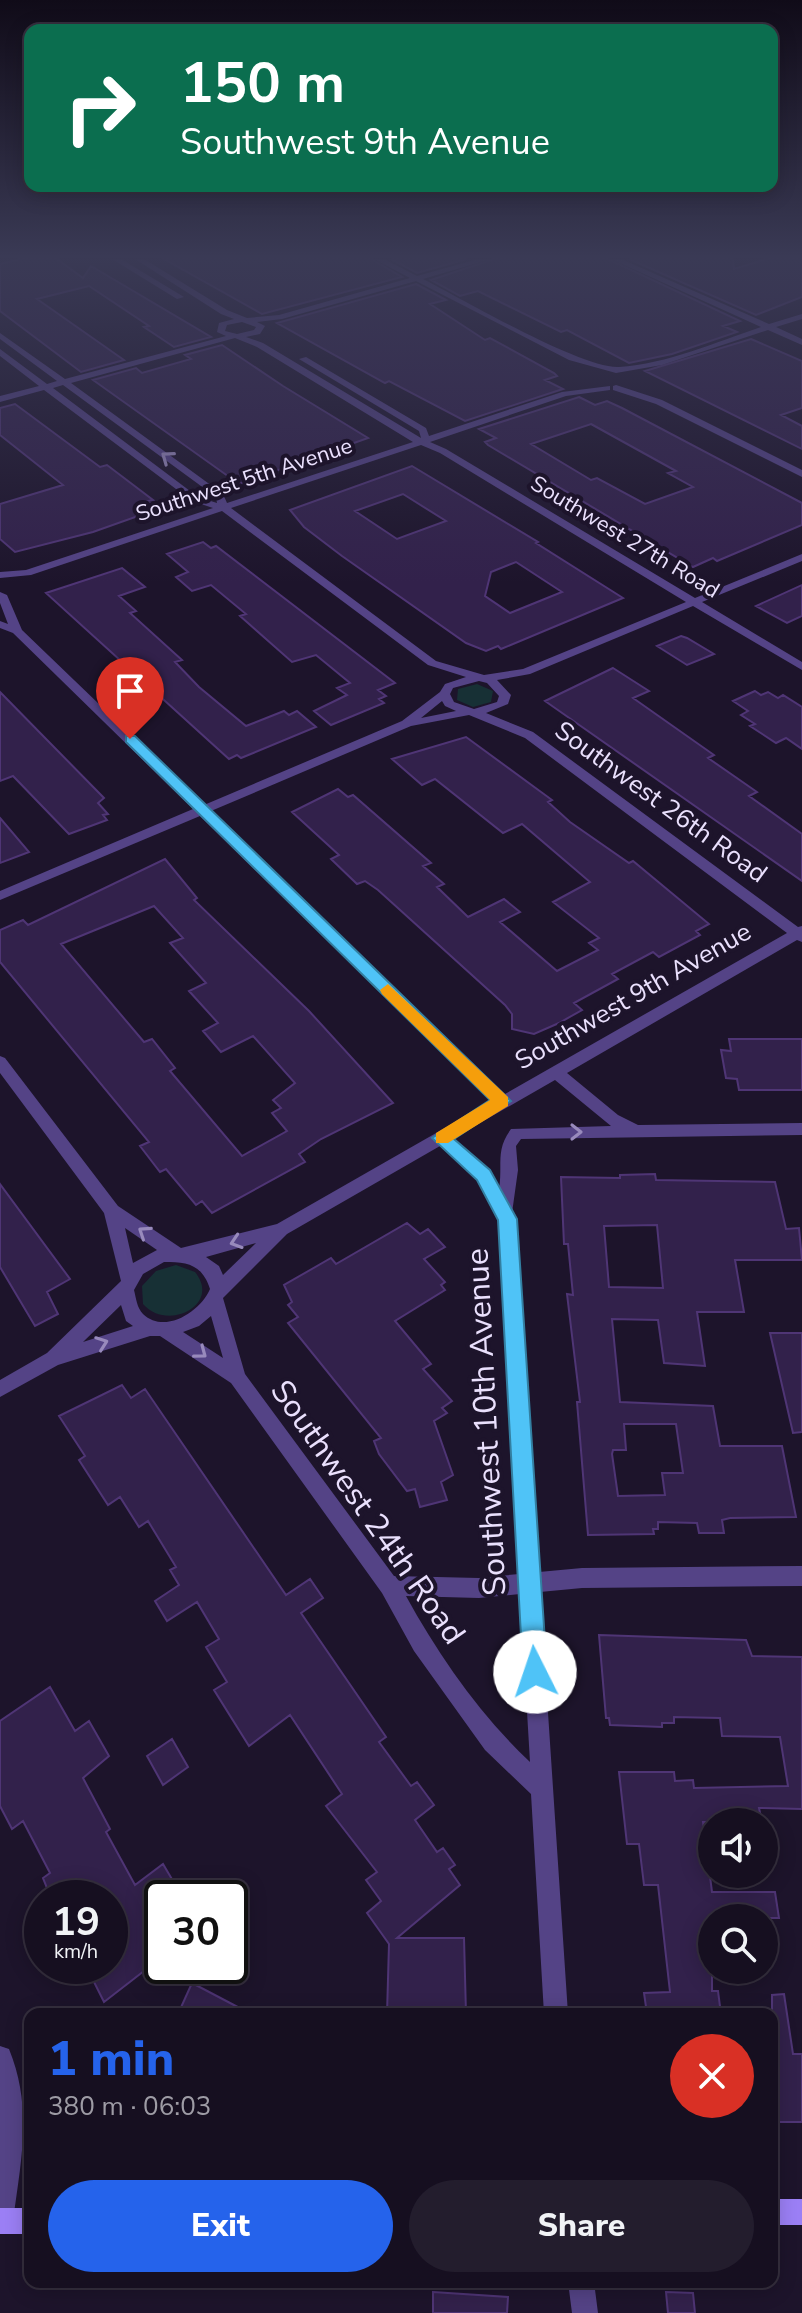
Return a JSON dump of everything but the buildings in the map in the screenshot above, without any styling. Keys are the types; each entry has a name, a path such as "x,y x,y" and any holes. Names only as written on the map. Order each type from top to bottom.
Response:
{"street":[{"path":"20,367 200,503 224,508 432,663 498,685 505,698"},
{"path":"44,367 220,496 224,508"},
{"path":"0,389 78,367"},
{"path":"0,399 117,367"},
{"name":"Southwest 27th Road","path":"295,367 402,433 426,441 802,667"},
{"name":"Southwest 27th Road","path":"316,367 423,430 426,441"},
{"path":"580,367 594,384 659,402 802,474"},
{"path":"603,367 635,380 659,402"},
{"path":"614,370 634,367"},
{"path":"612,388 635,380 653,367"},
{"name":"Southwest 5th Avenue","path":"565,394 589,377 614,370"},
{"name":"Southwest 5th Avenue","path":"1,588 27,573 565,394 612,388"},
{"path":"406,724 456,682 526,672 802,557"},
{"path":"1,588 17,631"},
{"path":"0,624 17,631 502,1101"},
{"path":"432,663 445,693"},
{"path":"0,896 406,724 490,711 525,678 526,672"},
{"name":"Southwest 26th Road","path":"445,693 449,704 529,735 800,934"},
{"name":"Southwest 26th Road","path":"505,698 529,735"},
{"name":"Southwest 9th Avenue","path":"216,1295 282,1229 554,1071 800,934"},
{"path":"0,1062 112,1211 211,1268 216,1295 209,1310 190,1325 158,1329 53,1359 0,1389"},
{"path":"554,1071 612,1119 641,1130 802,1129"},
{"name":"Southwest 10th Avenue","path":"556,2008 505,1210 510,1170 508,1145 512,1137 529,1132 641,1130"},
{"name":"Southwest 10th Avenue","path":"441,1138 483,1175 505,1210"},
{"path":"112,1211 130,1313 158,1329"},
{"name":"Southwest 9th Avenue","path":"182,1254 282,1229"},
{"path":"53,1359 148,1260 182,1254"},
{"name":"Southwest 24th Road","path":"216,1295 237,1377 389,1586 421,1644 493,1742 543,1790"},
{"name":"Southwest 24th Road","path":"158,1329 237,1377"},
{"path":"389,1586 479,1588 582,1578 802,1576"},
{"path":"0,2058 8,2080 10,2111 0,2221 24,2221"},
{"path":"778,2212 802,2212"},
{"path":"582,2288 585,2313"}],"green space":[{"path":"477,684 493,691 491,702 473,707 457,700 458,689"},
{"path":"176,1265 195,1272 202,1284 202,1295 197,1304 177,1315 153,1312 143,1304 142,1286 156,1271"}],"slow traffic":[{"path":"388,990 502,1101 442,1138"}],"route":[{"path":"130,739 502,1101 441,1138 483,1175 499,1198 507,1219 535,1672"}]}
